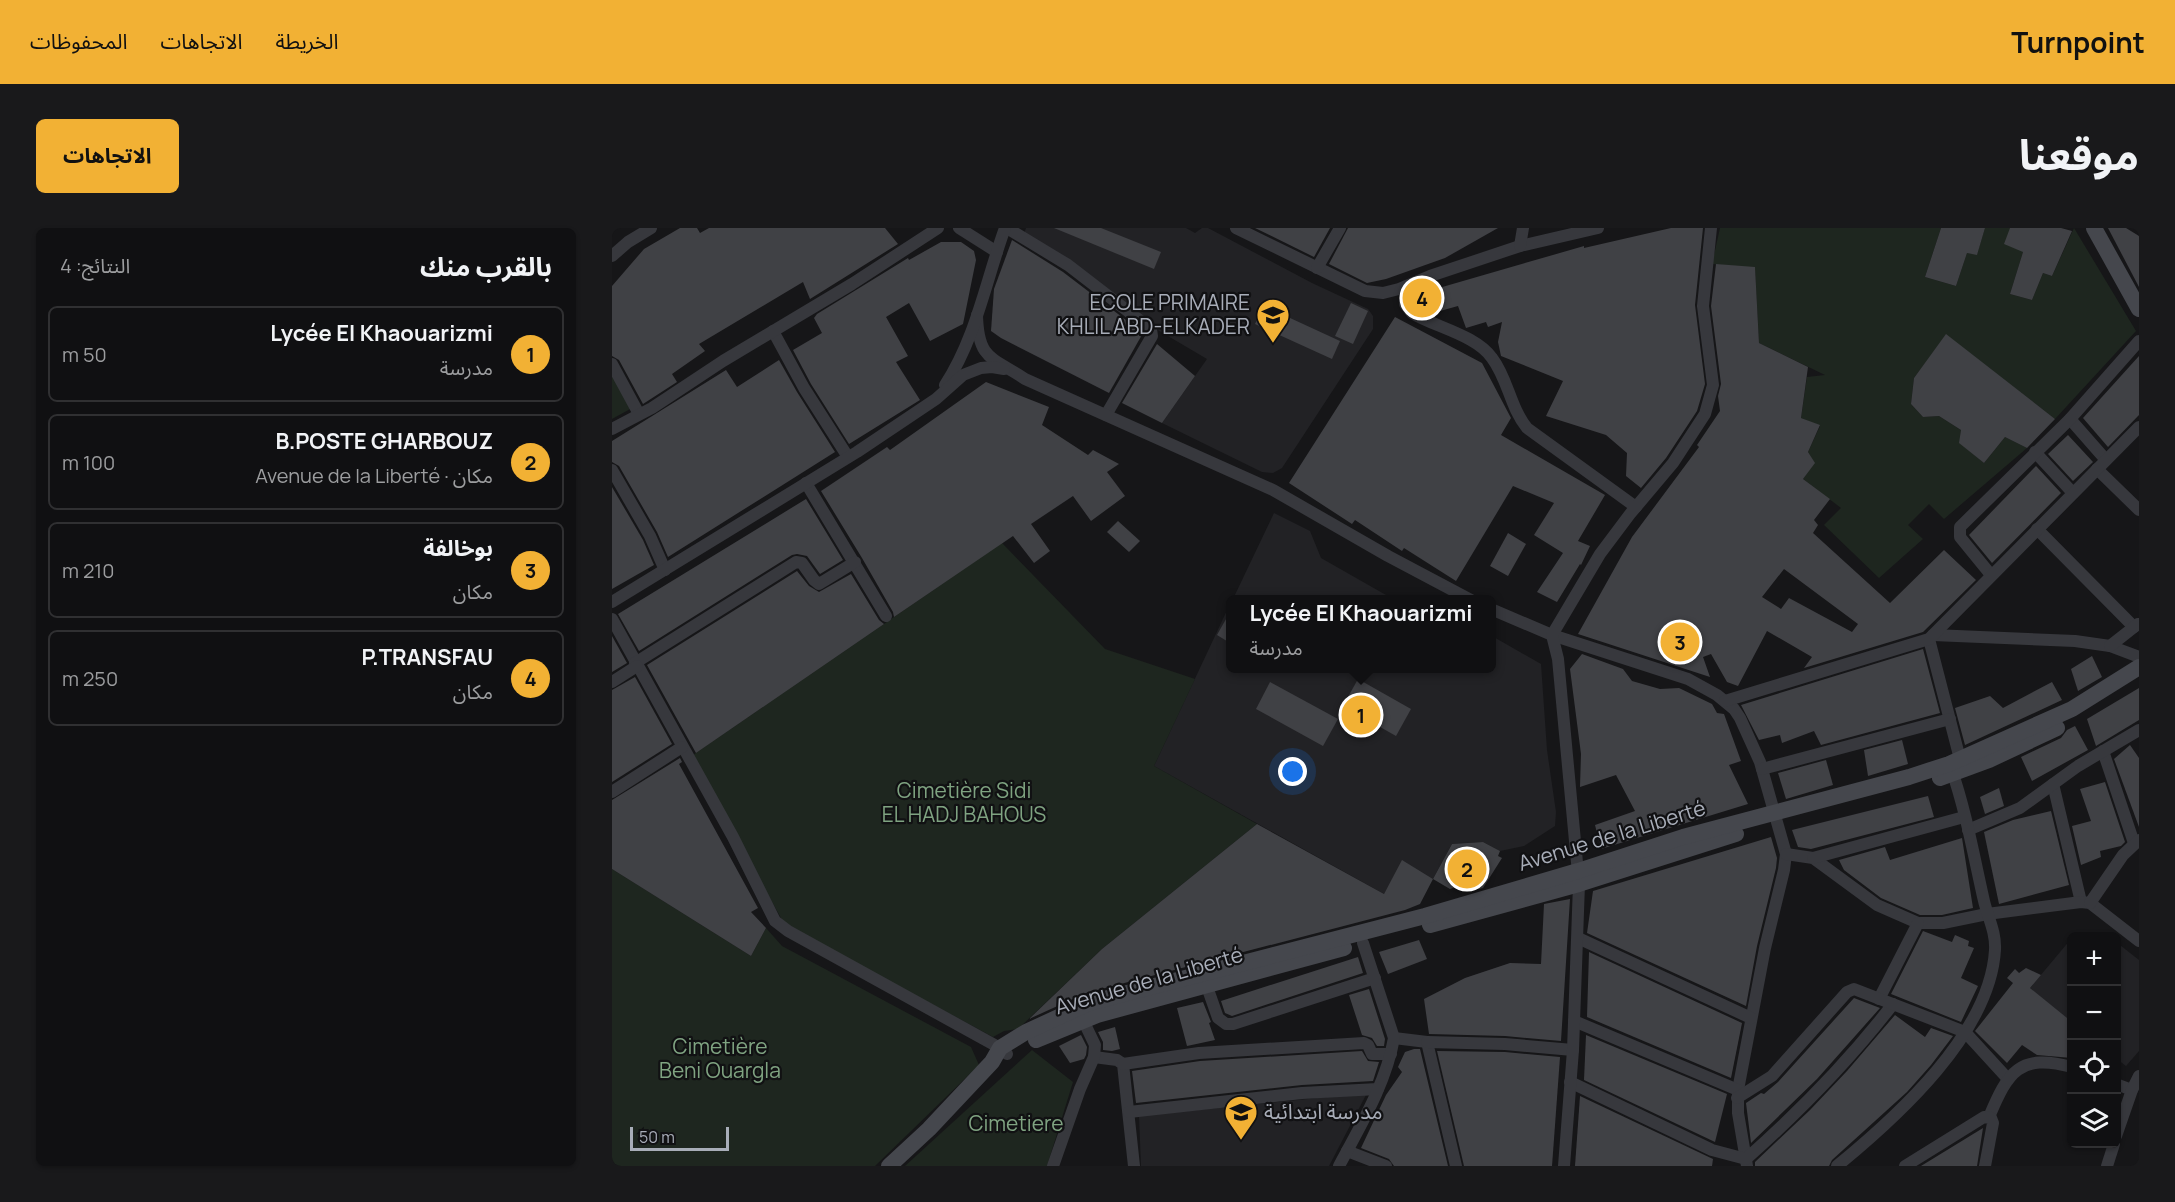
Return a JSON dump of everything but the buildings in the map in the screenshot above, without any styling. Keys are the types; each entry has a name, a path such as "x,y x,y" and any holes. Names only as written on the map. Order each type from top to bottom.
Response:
{"street":[{"path":"612,256 628,242 651,228"},
{"path":"612,429 852,284 938,228"},
{"path":"959,228 997,252"},
{"path":"936,399 956,367 977,315 1006,228 1068,265 1151,329 1152,336 1106,415"},
{"path":"1236,228 1365,291 1383,293 1520,246 1598,228"},
{"path":"1317,268 1340,228"},
{"path":"1520,246 1523,228"},
{"path":"1564,1166 1573,1050 1579,877 1558,659 1552,635 1600,554 1690,440 1705,414 1713,385 1703,306 1711,228"},
{"path":"2094,228 2139,309"},
{"path":"1405,287 1405,304 1412,313 1481,347 1491,357 1501,373 1515,409 1527,428 1636,507"},
{"path":"977,315 978,338 982,348 998,362 1025,379 1273,490 1358,540 1462,595"},
{"path":"772,332 848,457"},
{"path":"1992,575 1960,537 1960,527 2070,419 2139,341"},
{"path":"612,364 639,414"},
{"path":"612,602 848,457 936,399 971,371 992,367 1014,371"},
{"path":"2070,419 2139,510"},
{"path":"1931,637 2139,427"},
{"path":"2035,452 2073,493"},
{"path":"612,470 650,536 665,570"},
{"path":"806,483 886,616"},
{"path":"2037,529 2136,625 2110,646"},
{"path":"612,682 795,562 802,563 819,584 855,562"},
{"path":"1496,611 1552,635 1667,671 1707,688 1725,701 1740,718 1762,769 1786,854 1737,1094 1746,1162"},
{"path":"612,619 733,837 775,921 1000,1055"},
{"path":"1837,1166 1929,1078 1948,1056 1965,1032 1984,995 1992,968 1995,937 1987,914 1964,817 1954,766 1950,719 1931,637"},
{"path":"1725,701 1931,637 2074,641 2110,646 2139,657"},
{"name":"Avenue de la Liberté","path":"1954,766 2072,709 2139,667"},
{"name":"Avenue de la Liberté","path":"889,1166 1026,1032 1089,1003 1285,965 1774,817 1954,766 2034,740 2139,681"},
{"path":"1762,769 1950,719"},
{"path":"1968,830 2020,808 2103,751 2139,730"},
{"path":"612,792 682,747"},
{"path":"1814,858 1877,905 1918,923 1943,923 1987,914 2086,902 2136,842 2103,751"},
{"path":"2053,784 2086,902 2139,941"},
{"path":"1786,854 1814,858 1964,817"},
{"name":"Avenue de la Liberté","path":"1000,1055 1083,1020 1205,979 1379,928 1579,877"},
{"path":"1879,999 1918,923"},
{"path":"1578,938 1751,1018"},
{"path":"1339,1166 1378,1089 1391,1054 1394,1038 1363,943"},
{"path":"1205,979 1218,1018 1226,1024 1233,1024 1375,978"},
{"path":"1737,1094 1773,1076 1847,992 1857,990 1965,1032 2008,1079"},
{"path":"1746,1162 1832,1078 1893,1004"},
{"path":"1053,1166 1080,1089 1094,1057 1095,1045 1083,1020"},
{"path":"1574,1021 1737,1094"},
{"path":"1394,1038 1573,1050"},
{"path":"1427,1042 1456,1166"},
{"path":"1094,1057 1117,1060 1123,1064 1199,1053 1364,1043 1368,1045 1372,1054 1391,1054"},
{"path":"1989,1117 2008,1079 2021,1066 2048,1062 2067,1066"},
{"path":"1123,1064 1134,1166"},
{"path":"2121,1125 2133,1098 2139,1076"},
{"path":"1570,1082 1712,1150 1746,1162"},
{"path":"2121,1088 2133,1098"},
{"path":"1129,1112 1302,1093 1378,1089"},
{"path":"1905,1166 1984,1117 1989,1117"},
{"path":"1985,1166 1993,1123 1989,1117"},
{"path":"2108,1166 2113,1148"},
{"path":"1347,1151 1386,1166"}],"shaded area":[{"name":"ECOLE PRIMAIRE KHLIL ABD-ELKADER","path":"1026,228 1186,228 1195,233 1202,228 1208,228 1312,283 1368,309 1373,316 1373,329 1282,468 1273,473 1262,472 1162,423 1207,359 1134,316 1023,237"},
{"path":"1274,513 1310,531 1321,558 1386,595 1235,595"},
{"path":"1226,613 1226,673 1496,673 1496,638 1541,664 1547,750 1556,812 1555,826 1524,846 1500,851 1483,842 1452,844 1433,879 1403,861 1384,894 1154,766"},
{"path":"2067,944 2067,1019 2030,988"},
{"path":"2121,946 2139,960 2139,1051 2126,1066 2121,1062"},
{"name":"مدرسة ابتدائية","path":"1367,1093 1329,1166 1141,1166 1139,1116"}],"green space":[{"path":"1720,228 1941,228 1925,277 1956,286 1967,253 1977,254 1985,228 2010,228 2023,252 2010,294 2032,300 2043,273 2052,276 2074,228 2136,331 2055,419 1946,335 1914,378 1911,404 1923,417 1939,416 1961,430 1960,443 1984,463 2005,437 2027,448 1944,519 1929,504 1908,525 1923,539 1879,578 1824,525 1841,508 1803,479 1814,463 1808,452 1820,426 1801,418 1807,377 1825,375 1759,343 1755,268 1712,264"},
{"path":"612,375 632,408 612,419"},
{"name":"Cimetière Sidi EL HADJ BAHOUS","path":"1002,543 1105,649 1195,679 1154,766 1257,824 1102,949 1018,1029 1004,1031 993,1037 785,925 690,757"},
{"name":"Cimetière Beni Ouargla","path":"612,869 751,956 766,928 782,946 971,1047 979,1065 875,1166 612,1166"},
{"name":"Cimetiere","path":"1032,1050 1073,1082 1047,1166 905,1166"}],"place":[{"name":"P.TRANSFAU","path":"1422,298"},
{"name":"ECOLE PRIMAIRE KHLIL ABD-ELKADER","path":"1273,344"},
{"name":"بوخالفة","path":"1680,642"},
{"name":"Lycée El Khaouarizmi","path":"1361,715"},
{"name":"B.POSTE GHARBOUZ","path":"1467,869"},
{"name":"مدرسة ابتدائية","path":"1241,1141"}]}
